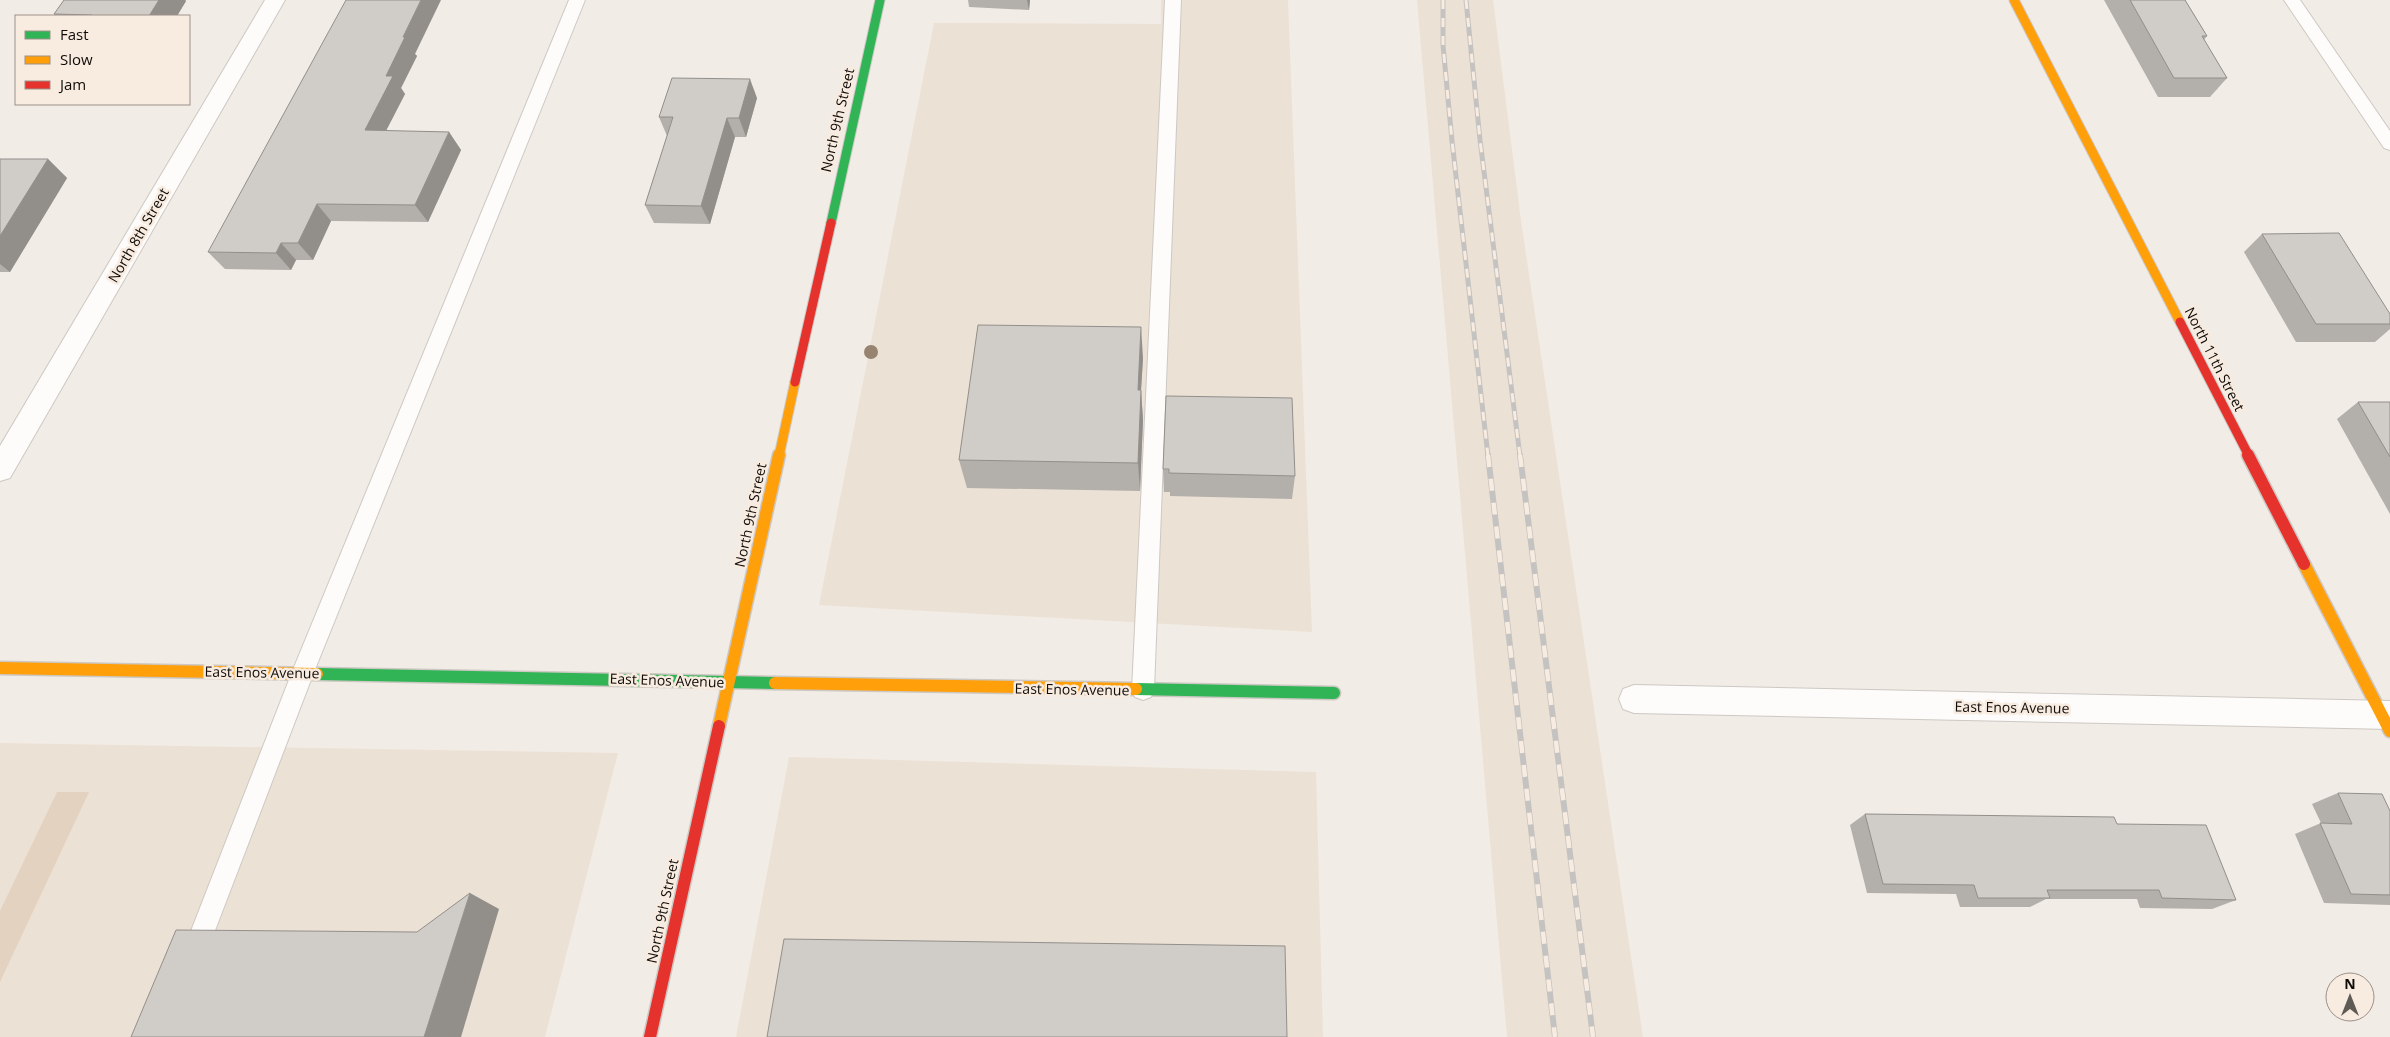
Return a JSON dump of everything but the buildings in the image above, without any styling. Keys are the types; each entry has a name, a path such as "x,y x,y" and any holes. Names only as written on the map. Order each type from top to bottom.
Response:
{"street":[{"name":"North 8th Street","path":"0,470 275,0"},
{"name":"North 9th Street","path":"650,1037 880,0"},
{"name":"North 11th Street","path":"2014,0 2387,720"},
{"name":"East Enos Avenue","path":"0,668 303,672 1334,693"},
{"name":"East Enos Avenue","path":"1634,699 2387,720"}],"lane":[{"path":"185,975 303,672 577,0"},
{"path":"1143,690 1173,0"},
{"path":"2292,0 2390,144"}],"shaded area":[{"path":"1161,0 1288,0 1312,632 819,605 934,23 1161,24"},
{"path":"1417,0 1493,0 1521,221 1643,1037 1507,1037"},
{"path":"0,743 618,753 545,1037 0,1037"},
{"path":"789,757 1316,772 1323,1037 736,1037"},
{"path":"57,792 89,792 0,982 0,911"}],"railway":[{"path":"1443,0 1443,45 1452,141 1488,456"},
{"path":"1466,0 1480,140 1520,456"},
{"path":"1488,455 1555,1037"},
{"path":"1520,455 1593,1037"}],"traffic: fast":[{"path":"831,223 880,0"},
{"path":"317,674 775,683"},
{"path":"1136,689 1334,693"}],"traffic: slow":[{"path":"2014,0 2180,322"},
{"path":"719,726 795,382"},
{"path":"2304,564 2390,731"},
{"path":"0,668 317,674"},
{"path":"775,683 1136,689"}],"traffic: jam":[{"path":"795,382 831,223"},
{"path":"2180,322 2304,564"},
{"path":"650,1037 719,726"}]}
